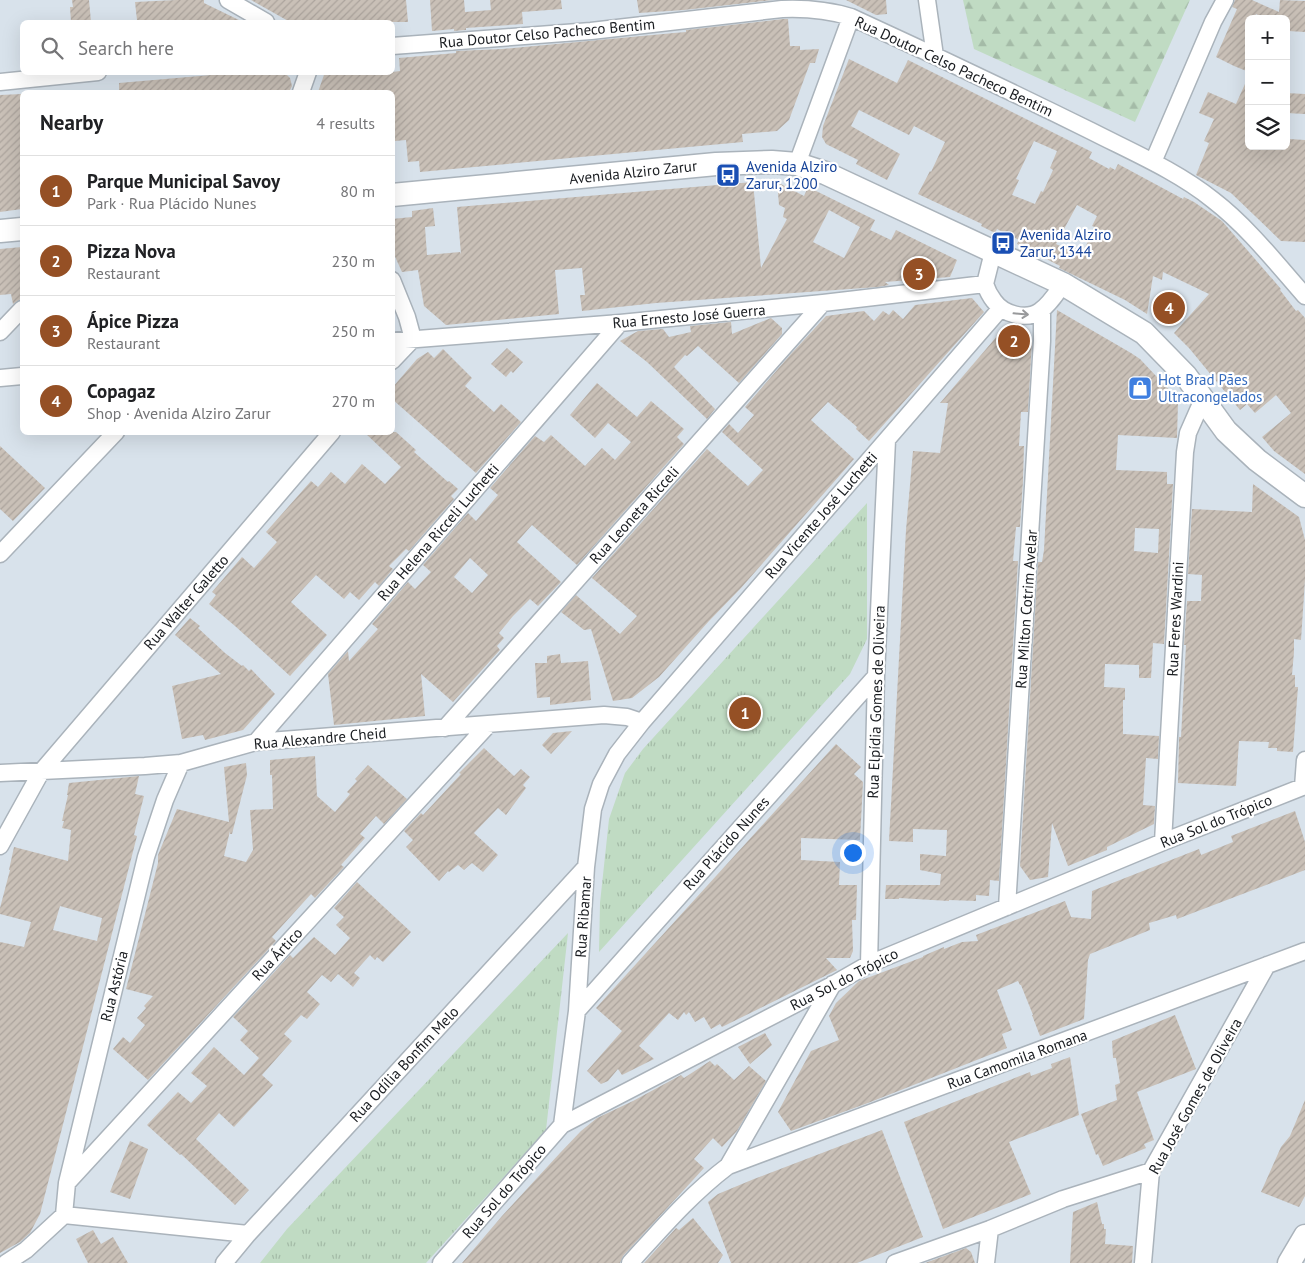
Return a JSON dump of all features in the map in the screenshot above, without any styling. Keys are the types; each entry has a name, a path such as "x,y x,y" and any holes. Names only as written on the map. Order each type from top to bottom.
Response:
{"street":[{"path":"228,0 263,20"},
{"path":"927,0 934,56"},
{"path":"1153,162 1213,22 1225,0"},
{"name":"Rua Doutor Celso Pacheco Bentim","path":"395,46 591,31 782,9 807,8 829,10 851,17 1153,162 1213,200 1251,235 1305,296"},
{"path":"797,164 851,17"},
{"path":"0,82 69,75"},
{"path":"303,90 307,75"},
{"name":"Avenida Alziro Zarur","path":"395,195 716,164 768,161 797,164 831,175 1063,284 1144,333 1174,363 1232,437 1257,460 1305,496"},
{"path":"0,231 20,229"},
{"path":"993,252 985,284 994,302 1001,308 1014,314 1025,316 1042,310 1063,284"},
{"name":"Rua Ernesto José Guerra","path":"395,341 620,323 823,303 985,284"},
{"path":"395,287 414,339 395,359"},
{"name":"Rua Leoneta Ricceli","path":"445,728 823,303"},
{"name":"Rua Vicente José Luchetti","path":"642,722 1001,308"},
{"name":"Rua Milton Cotrim Avelar","path":"1007,907 1042,340 1042,310"},
{"path":"0,332 20,311"},
{"name":"Rua Helena Ricceli Luchetti","path":"256,742 620,323"},
{"path":"0,378 20,376"},
{"name":"Rua Feres Wardini","path":"1163,842 1185,452 1190,429 1203,399"},
{"path":"0,554 113,435"},
{"name":"Rua Walter Galetto","path":"0,846 41,772 329,435"},
{"name":"Rua Elpídia Gomes de Oliveira","path":"869,964 876,676 887,440"},
{"name":"Rua Plácido Nunes","path":"577,1010 876,676"},
{"name":"Rua Alexandre Cheid","path":"0,773 182,763 256,742 604,715 627,717 642,722"},
{"name":"Rua Ribamar","path":"562,1125 577,1010 586,867 593,809 601,784 618,754 642,722"},
{"name":"Rua Ártico","path":"67,1183 488,725"},
{"path":"1304,787 1305,760"},
{"name":"Rua Astória","path":"64,1215 67,1183 146,857 163,807 182,763"},
{"name":"Rua Sol do Trópico","path":"441,1263 562,1125 869,964 1163,842 1304,787"},
{"name":"Rua Odília Bonfim Melo","path":"224,1263 248,1234 586,867"},
{"name":"Rua Camomila Romana","path":"728,1166 1305,951"},
{"name":"Rua José Gomes de Oliveira","path":"1143,1263 1151,1171 1267,965"},
{"path":"630,1263 694,1195 728,1166 834,984"},
{"path":"895,1263 990,1229 1064,1199 1151,1171"},
{"path":"6,1263 33,1244 64,1215 248,1234"},
{"path":"986,1263 990,1229"},
{"path":"1289,1263 1305,1236"}],"green space":[{"path":"963,0 1190,0 1135,122 974,49"},
{"path":"867,503 867,639 850,674 599,952 600,903 609,819 625,773 643,749"},
{"path":"568,933 546,1130 426,1263 260,1263 287,1229"}],"building":[{"path":"72,0 89,0 91,20 71,20 70,7 73,7"},
{"path":"204,0 204,3 239,20 137,20 135,2"},
{"path":"251,0 406,0 408,22 395,22 395,20 286,20"},
{"path":"430,0 464,0 465,12 491,10 490,0 561,0 562,9 522,12 523,24 466,28 466,30 454,31 454,29 432,31"},
{"path":"637,0 773,0 639,13"},
{"path":"846,0 886,0 887,14 876,15"},
{"path":"1235,0 1252,0 1279,12 1280,0 1305,1 1305,32 1290,31 1290,15 1245,15 1245,70 1216,57 1237,9 1232,7"},
{"path":"788,19 790,46 800,46 800,50 819,49 815,63 810,63 789,120 777,131 742,134 743,142 420,172 419,161 408,162 406,140 395,141 395,90 319,90 324,75 395,75 395,72 400,71 399,58 456,53 456,51 502,49 686,32 686,30"},
{"path":"849,59 897,83 908,60 1092,152 1089,158 1109,169 1110,167 1115,170 1118,164 1183,199 1184,197 1194,202 1222,221 1281,289 1296,311 1298,310 1305,318 1305,474 1274,451 1262,437 1291,413 1276,395 1255,413 1247,404 1240,410 1189,348 1174,333 1209,294 1163,272 1162,280 1153,276 1147,314 1125,300 1059,268 1060,266 1017,244 1019,240 997,229 995,233 981,226 982,224 918,194 945,142 914,126 909,135 859,110 851,126 900,154 887,180 856,164 858,160 826,144 822,137 823,126","holes":["1034,141 1057,151 1050,168 1053,170 1035,204 1012,195 1019,180 1016,179","1077,205 1097,216 1092,226 1095,227 1081,256 1056,244"]},
{"path":"211,75 287,75 292,86 290,90 119,90 119,83"},
{"path":"1245,84 1245,150 1290,150 1290,139 1305,140 1305,242 1281,241 1231,193 1196,175 1209,143 1204,141 1214,119 1199,113 1208,92 1236,104"},
{"path":"1290,93 1305,94 1305,114 1290,113"},
{"path":"20,94 20,209 0,212 0,95"},
{"path":"753,182 761,268 787,219 783,217 785,208 779,205 777,182 804,196 808,187 875,220 870,230 891,240 896,230 957,260 950,277 885,282 889,285 878,287 656,303 582,311 580,295 585,295 582,268 555,270 559,314 446,325 424,306 418,270 402,272 395,257 395,219 412,217 412,211 433,208 435,226 425,227 427,255 460,252 461,254 457,207","holes":["829,210 860,227 844,258 813,242"]},
{"path":"20,247 20,300 13,304 11,294 0,295 0,249"},
{"path":"972,298 984,312 869,441 856,429 857,427 828,402 811,420 854,459 741,588 659,677 632,698 613,701 591,629 584,630 561,612 576,595 620,634 637,616 592,578 707,449 748,486 763,470 722,432 729,424 738,433 754,415 745,407 826,316 864,311 874,321 883,311 889,315 893,310 903,319 915,305"},
{"path":"1057,310 1140,359 1172,393 1178,402 1177,438 1118,435 1116,470 1167,472 1167,484 1173,484 1164,644 1153,643 1151,678 1139,678 1139,665 1105,664 1104,687 1125,688 1123,734 1159,736 1158,759 1146,758 1143,805 1155,806 1154,824 1107,847 1107,850 1068,866 1052,823 1048,877 1030,880 1020,866 1038,562 1042,562","holes":["1135,528 1159,529 1158,553 1134,551"]},
{"path":"771,318 782,328 782,334 739,383 698,346 687,356 685,355 674,367 715,409 707,419 647,362 620,341 638,331 663,329 669,337 691,332 690,326 731,322 732,334"},
{"path":"1014,332 1029,336 1032,341 1028,412 1021,412 1019,446 1024,446 1023,481 1020,527 1016,527 1013,561 1018,561 999,881 990,880 989,896 976,895 976,901 885,899 886,885 940,885 941,874 920,870 920,854 946,856 947,830 913,829 913,842 889,841 906,530 913,451 940,453 948,403 940,403 998,335"},
{"path":"507,348 523,362 513,373 511,371 506,377 491,364"},
{"path":"443,349 472,378 465,386 494,412 501,404 521,422 476,473 395,402 395,385 417,359 428,352 434,358"},
{"path":"597,383 637,417 651,401 684,429 677,437 684,444 577,565 532,525 517,542 561,582 538,606 530,599 513,616 499,633 504,638 497,646 500,650 453,702 421,674 425,716 334,725 328,674 348,651 349,661 378,629 372,624 408,582 415,589 431,572 423,565 468,513 476,521 498,495 490,488 535,436 544,442 551,435 585,466 602,448 615,460 631,442 608,423 595,438 570,415","holes":["470,558 488,575 472,593 454,577"]},
{"path":"396,432 416,450 414,452 458,489 451,496 454,499 409,551 406,549 389,566 393,569 379,586 375,582 359,600 350,592 344,599 316,575 291,602 327,635 290,676 209,604 216,595 212,592 242,557 254,568 277,542 266,532 311,481 318,487 331,472 345,484 362,464 385,484 401,467 367,435 395,435"},
{"path":"0,446 45,488 13,521 0,509"},
{"path":"1253,484 1299,517 1305,540 1305,580 1301,640 1294,639 1292,675 1295,675 1295,687 1298,687 1293,752 1277,751 1277,748 1268,748 1269,742 1239,741 1236,786 1178,783 1187,601 1201,601 1202,575 1188,574 1192,509 1252,512"},
{"path":"190,618 225,653 249,671 251,669 275,694 243,730 205,740 203,735 182,739 172,686 221,674 175,635"},
{"path":"560,654 561,663 588,661 591,700 550,705 550,697 537,698 535,663 547,663 547,656"},
{"path":"572,731 551,754 542,745 553,733"},
{"path":"836,744 861,767 854,774 863,782 860,840 801,838 801,860 840,862 839,885 857,885 856,920 852,920 853,951 850,958 826,958 837,970 722,1027 720,1024 711,1029 704,1017 695,1022 689,1012 686,1015 684,1012 678,1020 669,1013 639,1046 654,1059 622,1075 618,1069 608,1081 601,1084 587,1071 622,1031 596,1008"},
{"path":"484,748 514,776 521,769 530,777 523,785 526,788 506,815 498,808 474,833 498,855 483,872 472,863 464,870 458,865 448,871 439,881 406,847 413,840 404,831 421,813 423,815 461,774 459,773"},
{"path":"315,756 317,796 335,812 350,794 347,792 357,781 355,779 368,765 407,799 384,824 376,816 360,834 365,838 341,865 344,867 315,898 311,894 272,937 276,941 148,1080 113,1049 123,1037 130,1043 145,1025 137,1018 153,996 126,989 158,863 158,855 177,809 229,822 224,767 246,763 247,775 232,834 230,834 230,831 224,856 246,862 253,850 250,810 273,809 270,760"},
{"path":"139,776 135,794 144,796 134,835 137,836 40,1214 30,1233 20,1242 0,1253 0,942 24,947 31,922 0,914 0,908 14,847 68,861 71,830 62,828 64,821 62,821 69,783","holes":["60,906 102,918 97,941 53,930"]},
{"path":"1295,811 1305,842 1305,870 1177,919 1176,915 1149,923 1150,930 1090,954 1084,1019 1040,1036 1018,981 997,990 1012,1030 1002,1034 1007,1048 791,1131 778,1112 811,1051 839,1040 829,1016 836,1003 859,981 944,947 944,949 962,942 978,941 976,935 1065,901 1071,917 1091,919 1092,891 1199,849 1201,855 1233,842 1231,836"},
{"path":"357,882 411,932 383,962 377,957 375,960 370,955 354,973 360,978 353,987 338,974 331,982 322,975 307,992 320,1004 307,1019 301,1015 284,1034 292,1041 262,1075 273,1085 234,1127 219,1113 196,1139 249,1190 235,1205 147,1125 178,1092 191,1103 207,1086 191,1073 214,1047 244,1075 259,1058 240,1040 248,1031 233,1017 290,955 293,958 314,937 335,955 350,938 336,925 344,917 334,908"},
{"path":"1175,1015 1196,1069 1137,1092 1154,1140 1144,1144 1146,1148 1103,1166 1098,1154 1096,1155 1081,1114 1117,1100 1115,1085 1120,1083 1116,1058 1113,1058 1112,1041"},
{"path":"765,1033 772,1045 750,1064 738,1047"},
{"path":"1070,1057 1079,1115 1009,1142 1031,1194 943,1229 904,1122 1030,1072 1031,1076 1052,1068 1051,1064"},
{"path":"710,1061 715,1066 717,1064 734,1080 749,1066 766,1081 737,1131 722,1147 713,1138 694,1159 704,1168 623,1256 620,1263 462,1263 502,1216 581,1131 597,1118 681,1075 684,1078"},
{"path":"1305,1100 1305,1196 1299,1207 1261,1192 1281,1147 1290,1136"},
{"path":"882,1130 923,1237 857,1263 731,1263 708,1202 718,1194 754,1179"},
{"path":"130,1141 148,1149 130,1199 110,1192"},
{"path":"1097,1202 1102,1224 1104,1224 1104,1229 1106,1229 1105,1244 1133,1246 1132,1263 1070,1263 1073,1212"},
{"path":"693,1218 723,1255 718,1263 644,1263 676,1228 679,1230"},
{"path":"93,1230 101,1244 113,1237 128,1263 88,1263 76,1239"},
{"path":"966,1248 971,1252 975,1263 925,1263"}],"place":[{"name":"Avenida Alziro Zarur, 1200","path":"728,175"},
{"name":"Avenida Alziro Zarur, 1344","path":"1003,243"},
{"name":"Ápice Pizza","path":"919,274"},
{"name":"Copagaz","path":"1169,308"},
{"name":"Pizza Nova","path":"1014,341"},
{"name":"Hot Brad Pães Ultracongelados","path":"1140,388"},
{"name":"Parque Municipal Savoy","path":"745,713"}]}
